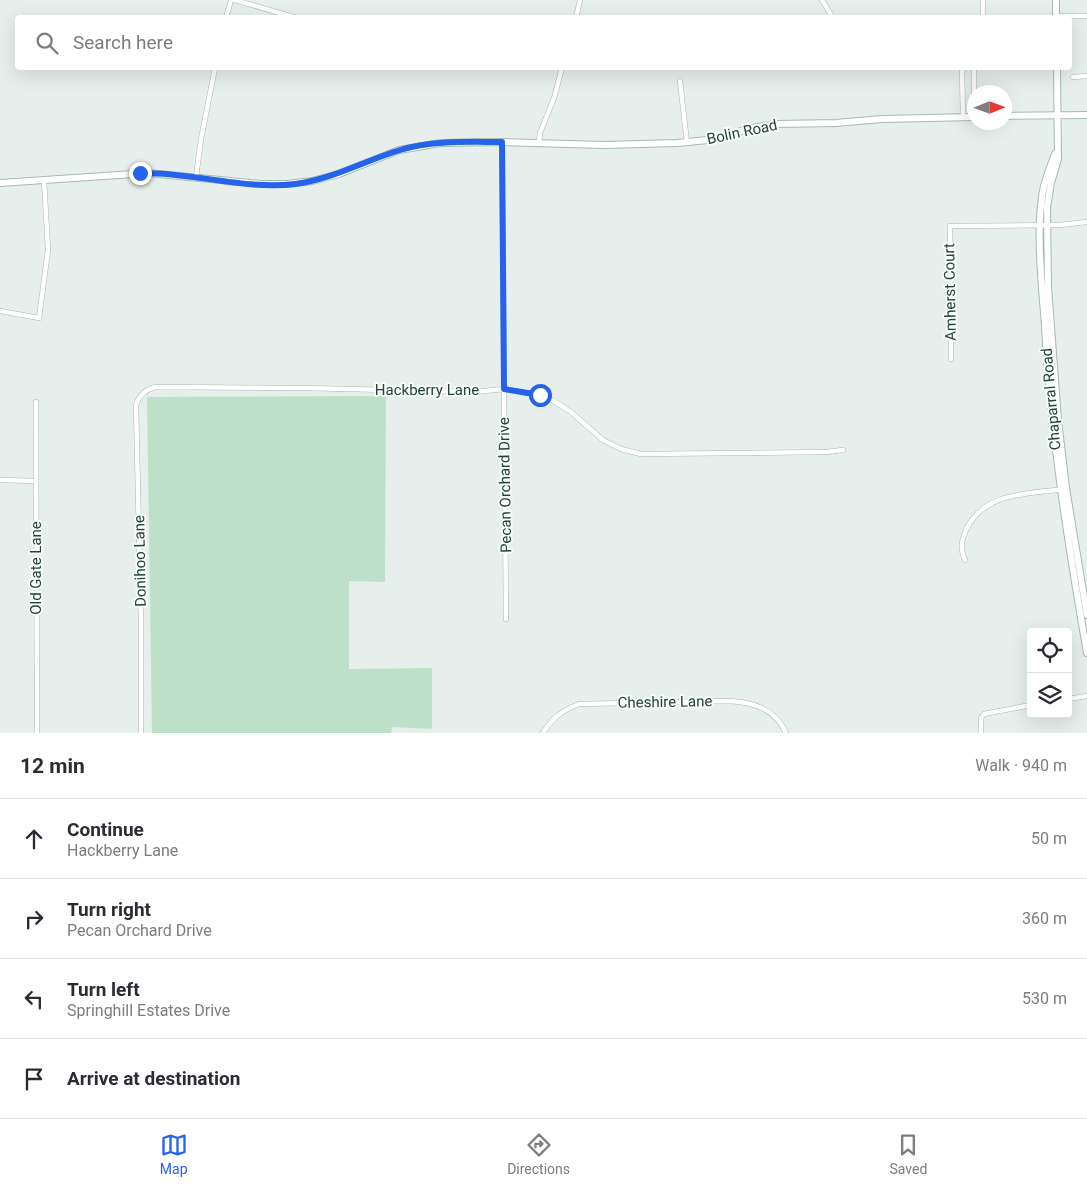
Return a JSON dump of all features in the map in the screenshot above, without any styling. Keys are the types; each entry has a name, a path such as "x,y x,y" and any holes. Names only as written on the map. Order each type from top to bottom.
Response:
{"street":[{"path":"227,15 233,0 286,15"},
{"path":"577,15 580,0"},
{"path":"822,0 831,15"},
{"path":"982,15 983,0"},
{"path":"1056,0 1056,15"},
{"path":"1072,16 1087,16"},
{"path":"196,177 201,139 215,70"},
{"path":"539,143 540,133 554,98 561,70"},
{"path":"963,70 963,117"},
{"path":"974,70 974,85"},
{"name":"Chaparral Road","path":"1057,70 1058,159 1051,183 1044,226 1063,489 1085,616 1087,653"},
{"path":"1073,77 1087,76"},
{"path":"680,81 687,142"},
{"path":"962,100 967,100"},
{"path":"1012,116 1087,115"},
{"name":"Bolin Road","path":"0,183 132,173 165,174 261,184 293,184 340,174 392,152 410,147 450,142 613,145 687,142 706,140 752,128 778,124 967,117"},
{"name":"Pecan Orchard Drive","path":"502,142 506,618"},
{"path":"0,311 39,318 48,250 44,180"},
{"path":"1044,226 1087,222"},
{"name":"Amherst Court","path":"951,359 950,226 1044,226"},
{"name":"Hackberry Lane","path":"144,392 154,387 474,392 504,389 534,394 552,400 571,412 602,440 628,451 641,454 826,452 843,450"},
{"name":"Donihoo Lane","path":"141,733 141,623 136,406 138,399 144,392"},
{"name":"Old Gate Lane","path":"36,402 37,733"},
{"path":"0,480 36,481"},
{"path":"964,560 960,547 964,535 976,514 989,504 1010,496 1063,489"},
{"path":"1072,698 1087,696"},
{"name":"Cheshire Lane","path":"543,733 552,719 564,710 579,704 728,701 748,702 768,710 786,733"},
{"path":"981,733 982,715 1027,706"}],"green space":[{"path":"386,396 385,582 349,581 349,669 432,668 432,729 392,727 391,733 152,733 147,397"}],"route":[{"path":"140,173 261,184 293,184 340,174 392,152 410,147 450,142 502,142 504,389 540,395"}]}
